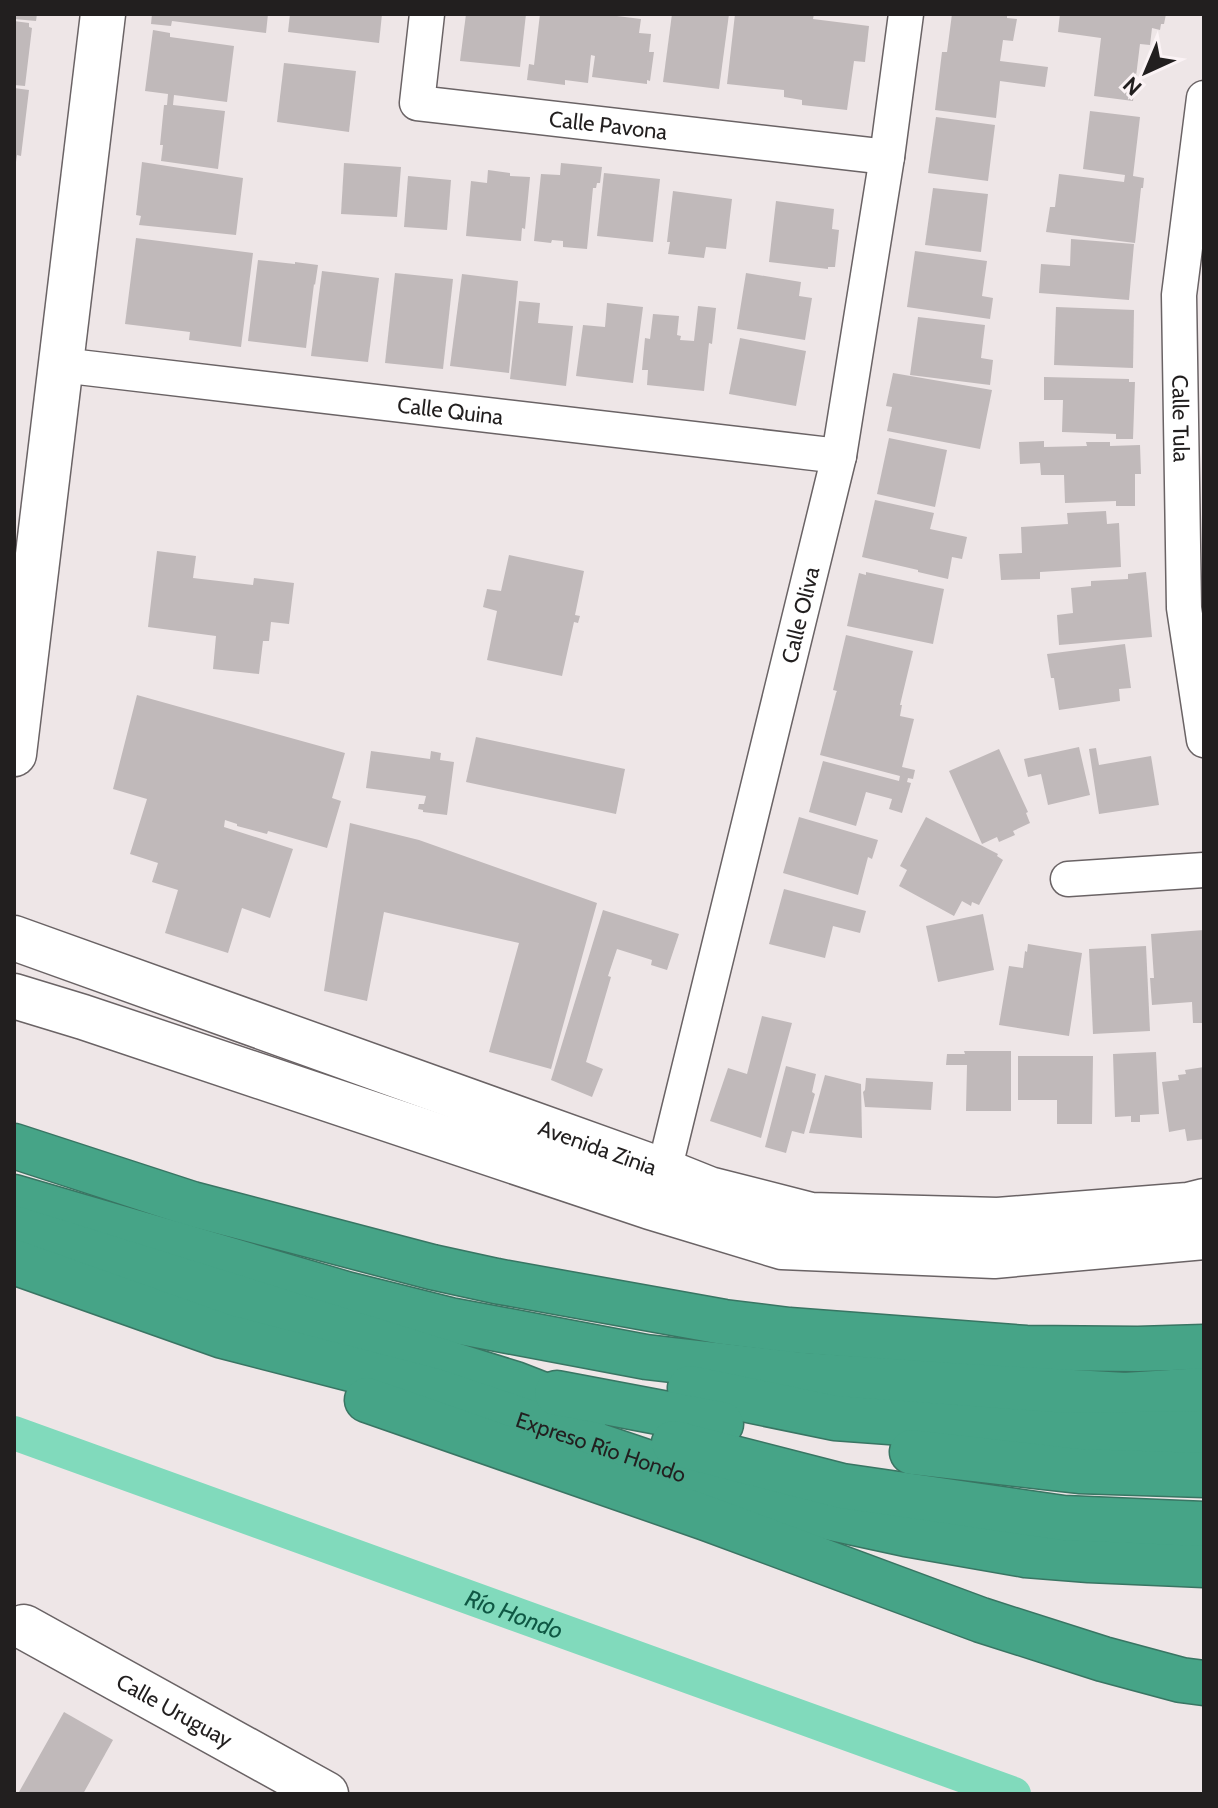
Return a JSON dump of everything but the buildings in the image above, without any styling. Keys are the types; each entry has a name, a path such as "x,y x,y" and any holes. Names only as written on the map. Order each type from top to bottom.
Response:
{"highway":[{"path":"14,1146 192,1204 432,1267 724,1322 820,1333 1026,1348 1204,1347"},
{"path":"14,1197 346,1294 450,1320 646,1357 803,1375 1125,1395 1204,1390"},
{"path":"14,1228 515,1384 654,1438 842,1486 1063,1518 1204,1524"},
{"name":"Expreso Río Hondo","path":"14,1262 223,1336 436,1391 732,1491 804,1512 1026,1555 1204,1565"},
{"path":"450,1320 577,1364 835,1418 1066,1435 1204,1433"},
{"path":"223,1336 353,1395 981,1620 1103,1659 1204,1683"},
{"path":"515,1384 657,1413 826,1442 1079,1471 1204,1475"}],"street":[{"path":"14,754 25,568 61,365 103,14"},
{"name":"Calle Pavona","path":"427,14 417,103 887,157"},
{"name":"Calle Oliva","path":"657,1189 839,456 887,157 906,14"},
{"name":"Calle Tula","path":"1204,98 1179,295 1184,608 1204,740"},
{"name":"Calle Quina","path":"61,365 839,456"},
{"path":"1068,879 1204,870"},
{"name":"Avenida Zinia","path":"14,938 657,1189 782,1247 994,1256 1204,1237"},
{"name":"Avenida Zinia","path":"14,996 657,1189 709,1189 811,1215 998,1220 1188,1205 1204,1201"},
{"name":"Calle Uruguay","path":"19,1624 326,1794"}],"waterway":[{"name":"Río Hondo","path":"14,1433 1014,1794"}]}
